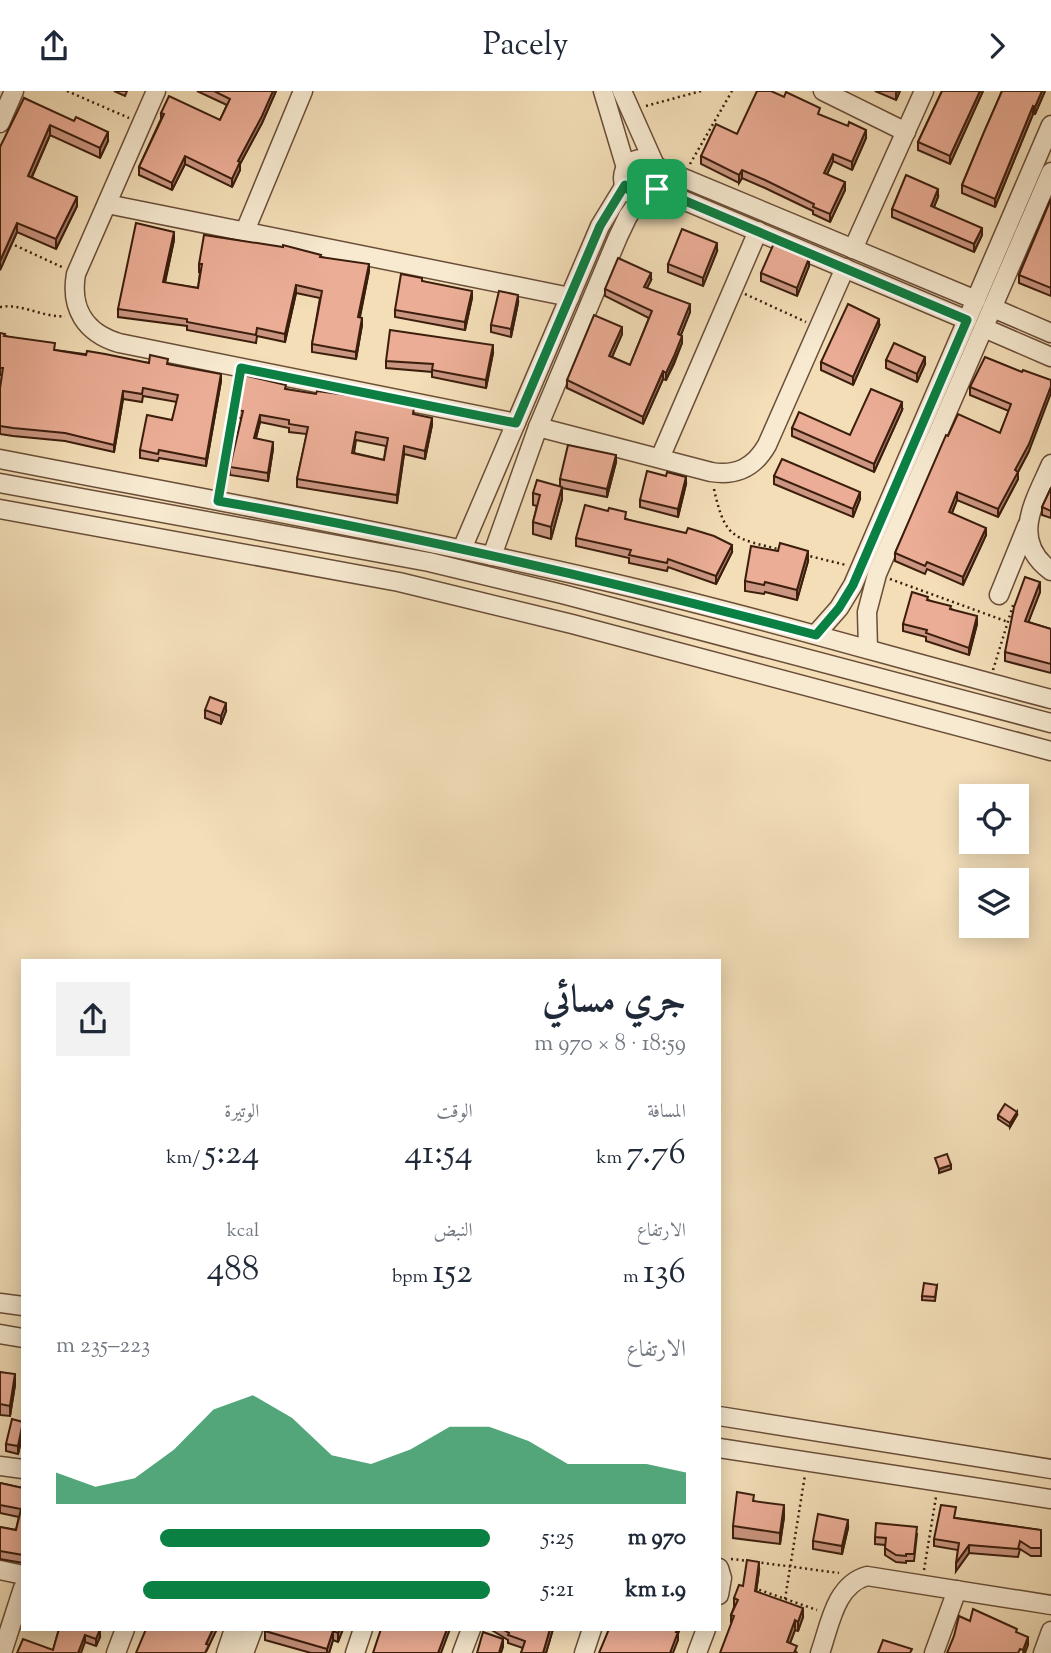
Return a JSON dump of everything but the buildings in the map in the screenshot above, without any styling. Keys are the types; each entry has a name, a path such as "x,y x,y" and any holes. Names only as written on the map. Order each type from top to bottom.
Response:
{"street":[{"path":"0,123 14,91"},
{"path":"156,91 76,274 74,287 78,312 85,324 106,340 516,423"},
{"path":"245,232 303,91"},
{"path":"603,91 629,191 650,193 758,231 967,320"},
{"path":"492,556 538,427 622,226 661,178 622,91"},
{"path":"823,91 906,132"},
{"path":"853,249 924,91"},
{"path":"869,649 867,612 872,564 967,320 1051,125"},
{"path":"462,549 605,216 625,176 639,159 976,300"},
{"path":"816,635 872,564 984,328 1051,172"},
{"path":"107,204 570,297"},
{"path":"660,458 758,231"},
{"path":"538,427 710,472 724,474 750,466 760,457 845,268"},
{"path":"993,308 1051,333"},
{"path":"984,328 1051,357"},
{"path":"0,459 393,534 643,590 1051,699"},
{"path":"1008,596 1029,513 1051,464"},
{"path":"0,483 429,562 562,594 1051,723"},
{"path":"0,509 399,582 572,624 1051,751"},
{"path":"1028,522 1032,548 1037,558 1051,571"},
{"path":"774,678 781,652"},
{"path":"0,1303 21,1306"},
{"path":"0,1335 21,1338"},
{"path":"721,1416 1051,1469"},
{"path":"721,1448 1051,1499"},
{"path":"0,1466 21,1469"},
{"path":"721,1584 725,1563"},
{"path":"0,1570 21,1575"},
{"path":"820,1653 842,1592 857,1579 877,1577 1051,1605"},
{"path":"934,1653 957,1590"},
{"path":"2,1653 21,1594"},
{"path":"116,1653 124,1631"},
{"path":"226,1653 233,1631"},
{"path":"244,1653 252,1631"},
{"path":"355,1653 362,1631"},
{"path":"462,1653 470,1631"},
{"path":"584,1653 591,1631"},
{"path":"697,1653 705,1631"},
{"path":"1043,1653 1051,1631"}],"path":[{"path":"67,91 142,124"},
{"path":"629,111 701,91"},
{"path":"682,177 732,91"},
{"path":"0,238 76,274"},
{"path":"733,289 819,327"},
{"path":"0,307 8,306 52,316 78,312"},
{"path":"218,501 241,368"},
{"path":"710,472 720,516 726,526 744,541 783,550"},
{"path":"796,553 872,564 1008,622"},
{"path":"989,683 1008,622 1008,596"},
{"path":"785,1599 808,1461"},
{"path":"921,1584 939,1482"},
{"path":"725,1563 790,1566 841,1573"},
{"path":"747,1586 834,1616"}],"route":[{"path":"625,185 629,191 642,197 657,189 967,320 853,585 839,608 816,635 603,580 393,534 218,501 241,368 516,423 611,205 625,185"}]}
